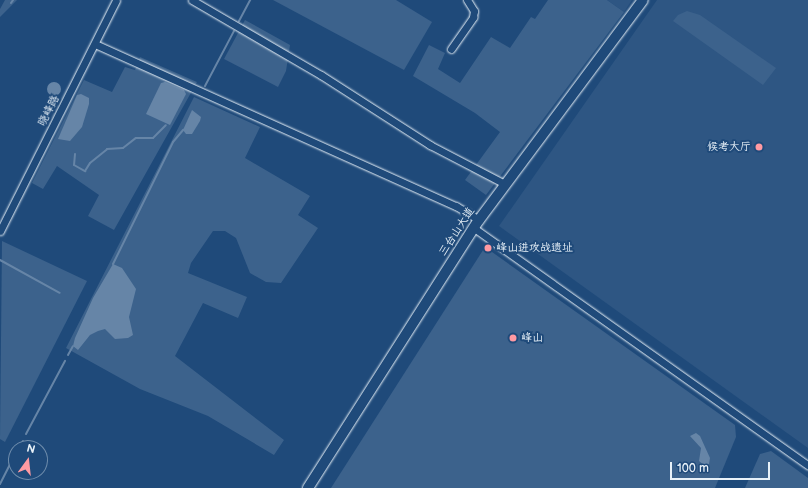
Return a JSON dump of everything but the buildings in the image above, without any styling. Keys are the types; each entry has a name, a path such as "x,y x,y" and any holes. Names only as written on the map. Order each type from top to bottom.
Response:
{"main road":[{"name":"三台山大道","path":"308,488 476,224 643,0"}],"street":[{"name":"晓峰路","path":"0,231 116,0"},
{"path":"192,0 321,75 430,145 505,184"},
{"path":"451,49 473,17 474,11 467,0"},
{"path":"95,44 449,203 808,465"}],"shaded area":[{"path":"5,0 17,0 0,17 0,9"},
{"path":"273,0 396,0 432,22 404,70"},
{"path":"548,0 607,0 624,12 486,195 465,180 500,132 475,113 413,76 429,45 445,53 438,69 460,83 491,37 510,48 531,17 535,19"},
{"path":"607,0 632,0 624,12"},
{"path":"657,0 808,0 808,448 499,226"},
{"path":"687,11 700,15 776,68 763,85 673,21 678,15"},
{"path":"245,20 290,45 286,71 278,87 224,59"},
{"path":"140,57 197,82 114,230 88,216 99,195 57,166 43,189 32,183 84,80 112,92 125,67 135,70"},
{"path":"54,82 59,84 61,89 59,94 54,96 49,94 47,89 49,84"},
{"path":"165,82 184,90 186,94 170,125 146,114 161,83"},
{"path":"81,94 89,98 89,104 82,127 70,141 58,139 77,95"},
{"path":"194,97 260,127 245,158 310,196 298,215 318,228 281,283 266,282 250,273 236,238 225,231 213,231 191,263 188,273 247,297 238,318 203,303 175,356 284,440 274,455 208,416 140,389 66,348"},
{"path":"192,110 201,117 200,121 192,134 186,134 183,130"},
{"path":"2,241 87,281 5,442 0,439"},
{"path":"485,247 735,425 736,437 715,488 331,488"},
{"path":"113,264 122,268 136,289 129,317 133,335 128,338 115,339 105,329 90,335 78,350 73,346 75,338 93,298"},
{"path":"696,433 700,436 710,458 709,464 705,466 699,461 701,448 690,436"},
{"path":"771,451 808,478 808,488 745,488 760,454"}],"waterway":[{"path":"239,21 250,0"},
{"path":"205,86 234,31"},
{"path":"75,154 74,165 85,171 90,163 107,149 123,148 136,138 153,138 166,125"},
{"path":"113,264 173,142 183,130"},
{"path":"0,260 60,293"},
{"path":"68,355 73,346"},
{"path":"26,434 65,361"},
{"path":"0,484 8,468"}],"place":[{"name":"候考大厅","path":"759,147"},
{"name":"峰山进攻战遗址","path":"488,248"},
{"name":"峰山","path":"513,338"}]}
